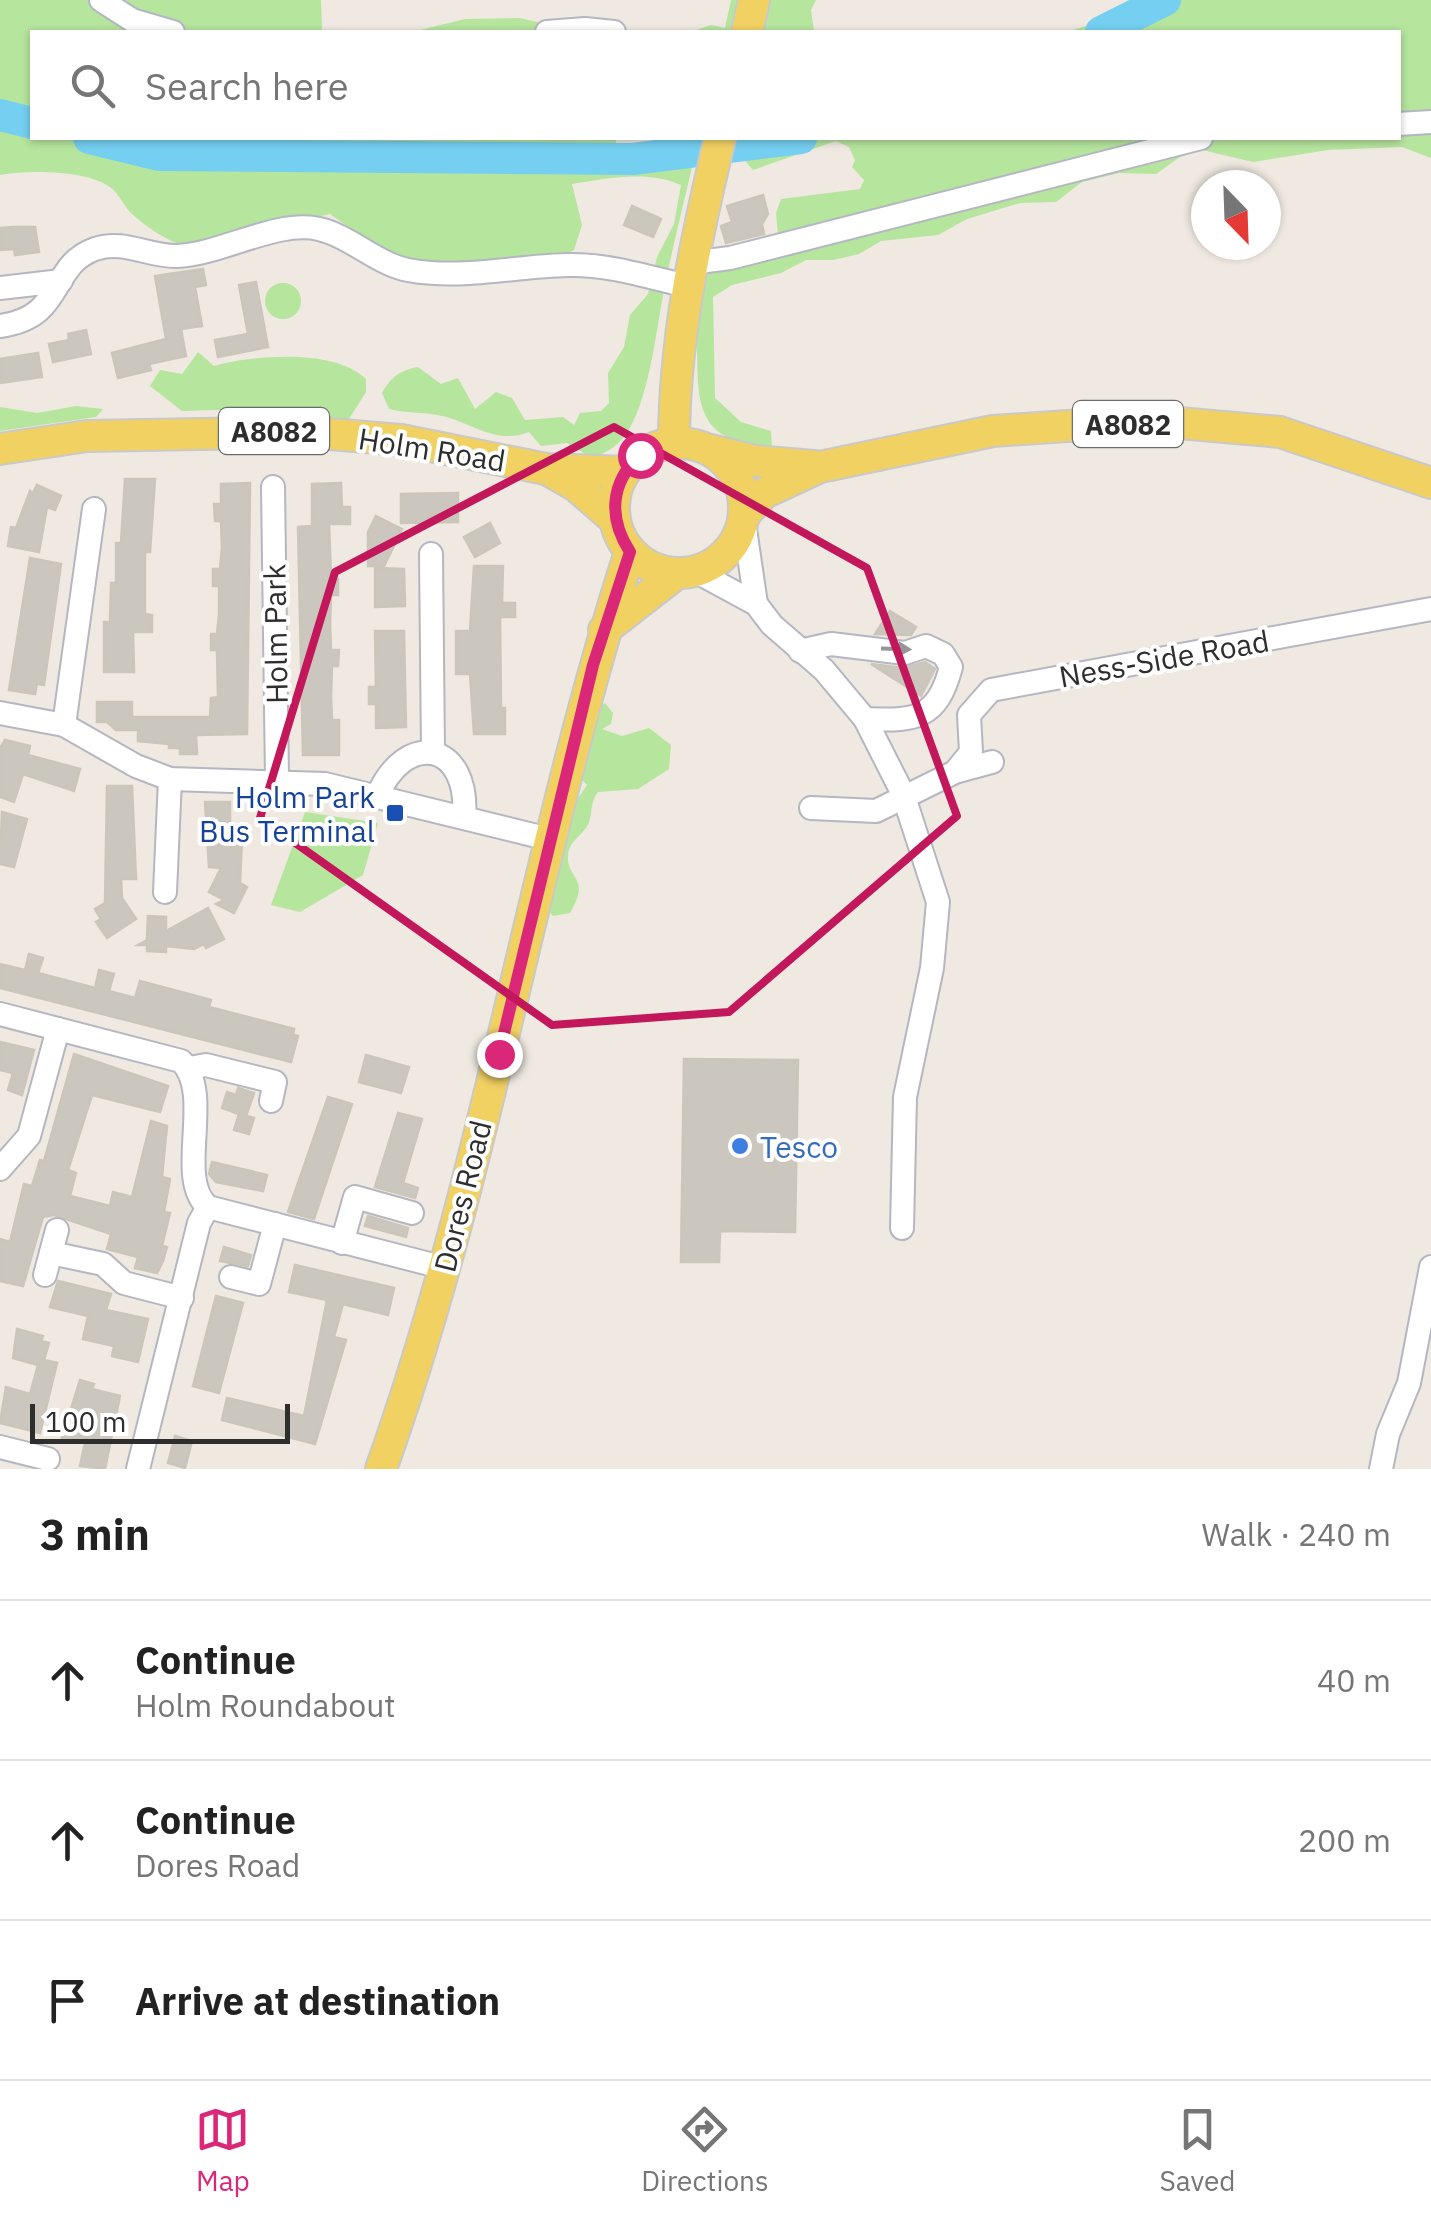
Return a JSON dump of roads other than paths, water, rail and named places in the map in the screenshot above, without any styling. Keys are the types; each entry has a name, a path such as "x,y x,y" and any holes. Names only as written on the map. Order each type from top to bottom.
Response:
{"main road":[{"path":"746,30 754,0"},
{"path":"614,519 614,501 625,472 640,455 674,443 674,376 689,275 720,140"},
{"name":"A8082","path":"686,573 726,554 744,518 775,486 820,467 993,431 1179,423 1280,432 1431,483"},
{"name":"Holm Road","path":"0,449 87,436 306,432 401,440 546,469 625,472"},
{"name":"A8082","path":"674,443 754,461 820,467"},
{"path":"708,449 736,475 744,518"},
{"path":"546,469 576,486 614,519 630,552 645,564 686,573"},
{"name":"Dores Road","path":"382,1469 445,1268 549,839 604,630 630,552"},
{"path":"604,630 686,573"}],"street":[{"path":"101,0 132,20 167,30"},
{"path":"1401,124 1431,122"},
{"path":"0,326 22,323 46,308 70,266 94,249 123,246 177,256 317,228 405,270 454,273 570,264 689,275 730,258 1193,140"},
{"path":"0,288 62,280"},
{"name":"Holm Park","path":"273,487 277,780"},
{"path":"273,512 298,513"},
{"path":"744,518 756,604"},
{"path":"64,724 92,520 66,527"},
{"path":"432,752 439,567"},
{"path":"686,573 756,604 800,651 824,670 865,719 903,794 938,902 932,968 905,1097 902,1228"},
{"name":"Ness-Side Road","path":"955,772 971,752 969,715 991,690 1431,609"},
{"path":"800,651 831,644 904,653 926,646 943,654 951,667 932,708 924,715 865,719"},
{"path":"0,713 64,724 136,766 170,779 325,784 549,839"},
{"path":"377,797 392,767 404,757 432,752 452,763 462,777 464,817"},
{"path":"812,808 876,811 903,794 955,772 992,762"},
{"path":"170,779 173,878"},
{"path":"0,1014 170,1055 189,1068 194,1088 196,1188 208,1207 445,1268"},
{"path":"0,1169 29,1136 58,1029"},
{"path":"189,1068 206,1065 275,1082 271,1101"},
{"path":"342,1243 355,1197 412,1213"},
{"path":"138,1469 200,1223 208,1207"},
{"path":"231,1278 260,1284 275,1224"},
{"path":"51,1253 103,1264 124,1283 182,1298"},
{"path":"1381,1469 1388,1434 1420,1385 1431,1267"},
{"path":"0,1447 34,1461"}],"waterway":[{"path":"1105,30 1165,0"},
{"path":"0,115 30,122"},
{"path":"97,140 159,155 633,159 785,140"}],"place":[{"name":"Holm Park Bus Terminal","path":"395,813"},
{"name":"Tesco","path":"740,1146"}]}
